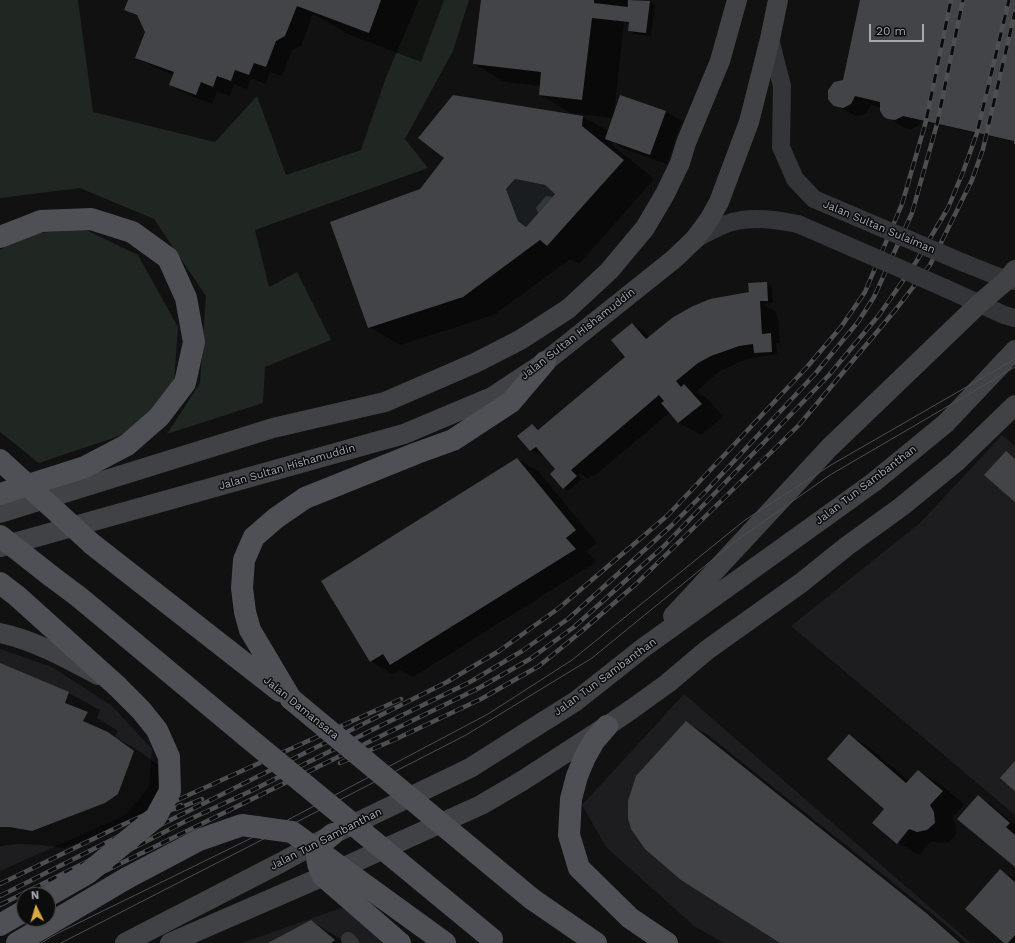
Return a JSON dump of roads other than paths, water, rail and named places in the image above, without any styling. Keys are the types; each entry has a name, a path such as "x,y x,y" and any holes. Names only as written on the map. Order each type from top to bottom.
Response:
{"main road":[{"path":"0,513 273,428 385,402 475,363 507,347 568,309 609,270 640,234 665,194 680,163 686,143 720,60 737,0"},
{"name":"Jalan Sultan Hishamuddin","path":"0,547 404,434 492,397 545,362 674,259 695,239 709,220 719,202 732,171 749,122 770,39 778,0"},
{"path":"0,237 41,221 84,219 91,219 132,232 168,258 186,298 194,342 185,384 158,417 127,445 85,468 0,494"},
{"path":"643,648 829,448 980,303 1012,277"},
{"name":"Jalan Tun Sambanthan","path":"125,943 333,834 470,768 576,701 643,648 874,482 946,423 1015,350"},
{"path":"291,699 250,630 245,612 242,588 244,560 254,537 276,518 305,498 453,440 511,402 545,362"},
{"path":"170,943 324,876 481,805 522,781 607,726 668,682 707,650 801,583 956,462 1013,409"},
{"path":"0,460 92,544"},
{"name":"Jalan Damansara","path":"0,482 92,544 291,699 532,899 596,943"},
{"path":"0,536 79,597 494,941"},
{"path":"0,584 17,596 117,686 141,710 156,730 169,757 170,791 156,817 88,873 56,891"},
{"path":"0,633 10,635 60,654 117,686"},
{"path":"607,726 594,741 577,776 571,799 569,835 579,868 630,918 667,943"},
{"path":"17,943 127,878 198,840 242,825 292,832 445,943"},
{"path":"333,834 323,842 317,853 317,865 324,876 400,943"},
{"path":"0,925 16,916"}],"street":[{"name":"Jalan Sultan Sulaiman","path":"770,39 782,86 781,147 795,179 814,199 964,263 1012,277"},
{"path":"695,239 732,222 743,220 774,219 798,224 1009,316"}],"tram line":[{"path":"41,943 56,934 282,823 488,714 572,660 745,520 831,465 1015,359"},
{"path":"61,943 466,735 592,658 733,543 830,475 1015,367"}],"railway":[{"path":"0,905 447,682 499,651 559,608 668,515 807,367 841,327 865,292 902,204 926,121 951,0"},
{"path":"56,887 186,821 255,789 470,682 522,651 568,619 671,526 707,490 815,374 858,322 874,297 912,213 937,124 963,0"},
{"path":"56,895 479,688 530,659 574,627 663,547 829,375 879,315 916,262 948,208 977,133 1009,0"},
{"path":"340,763 396,739 481,699 539,666 636,584 799,425 897,308 930,265 972,180 983,149 1015,12"},
{"path":"0,884 120,826 401,699"},
{"path":"176,809 202,799"},
{"path":"0,896 181,805"},
{"path":"0,916 16,908"},
{"path":"0,923 16,915"}]}
